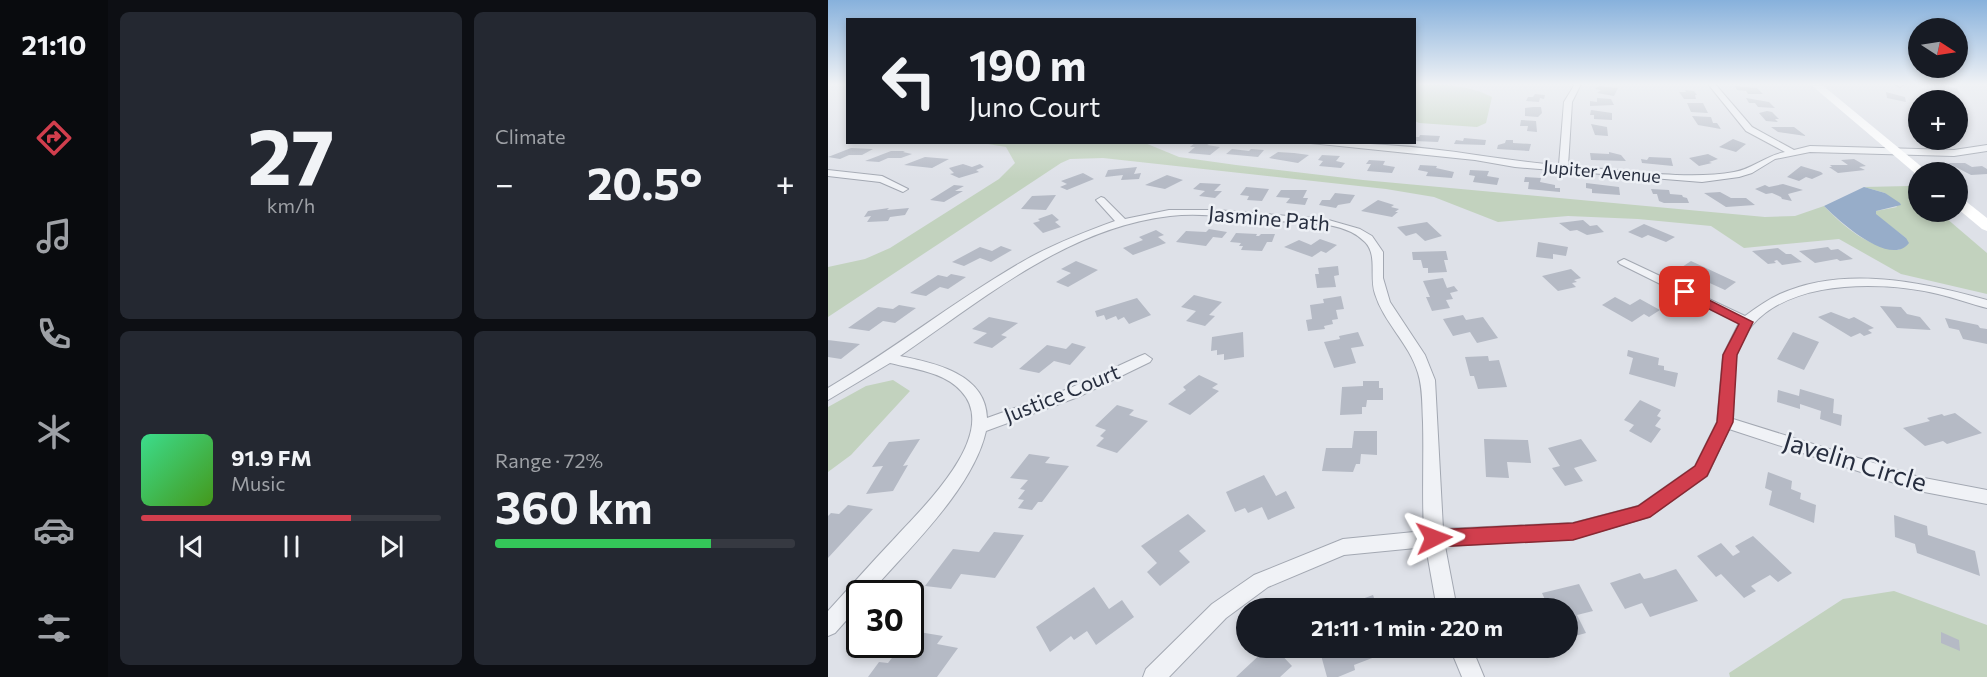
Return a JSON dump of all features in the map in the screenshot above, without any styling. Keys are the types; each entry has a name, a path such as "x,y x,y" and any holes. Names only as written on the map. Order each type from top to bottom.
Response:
{"street":[{"path":"1563,168 1567,116"},
{"path":"1737,116 1749,129 1792,152"},
{"path":"1853,116 1910,162"},
{"name":"Jupiter Avenue","path":"1328,144 1679,178 1720,178 1749,171 1772,157 1792,152 1831,148 1954,153 1987,148"},
{"path":"831,175 882,179 903,189"},
{"path":"1101,200 1123,223"},
{"path":"1968,210 1987,226"},
{"name":"Jasmine Path","path":"828,395 889,358 1020,268 1070,243 1123,223 1157,215 1207,212 1335,224 1355,230 1370,241 1378,255 1377,277 1384,302 1411,341 1427,379 1434,538 1445,598"},
{"path":"1624,262 1746,322"},
{"path":"1155,677 1204,625 1261,581 1343,548 1434,538 1573,531 1643,512 1701,471 1725,422 1730,355 1746,322 1786,296 1811,288 1854,283 1911,285 1987,304"},
{"path":"828,626 954,484 975,445 979,427 977,406 973,396 961,382 942,371 889,358"},
{"name":"Justice Court","path":"979,427 1073,393 1145,359"},
{"name":"Javelin Circle","path":"1725,422 1919,484 1987,497"},
{"path":"1465,658 1473,677"}],"green space":[{"path":"1416,116 1488,116 1486,123 1477,127 1416,122"},
{"path":"988,144 1147,144 1179,157 1236,165 1363,180 1765,217 1795,216 1824,206 1840,222 1867,241 1899,250 1906,238 1876,215 1876,211 1897,207 1885,193 1864,187 1908,186 1908,222 1951,222 1987,253 1987,294 1901,274 1839,239 1744,248 1711,226 1638,219 1568,216 1498,222 1434,197 1386,189 1103,158 1070,159 1061,163 828,317 828,267 865,259 890,248 999,179 1015,163 1006,147"},
{"path":"893,380 910,391 851,455 828,472 828,407 866,386"},
{"path":"1894,591 1987,625 1987,677 1730,677 1729,673 1843,599"}],"water":[{"path":"1864,187 1885,193 1900,203 1901,205 1876,211 1876,214 1909,243 1900,249 1890,250 1877,246 1852,230 1824,206"}],"building":[{"path":"1594,116 1612,116 1612,120 1594,119"},
{"path":"1692,116 1711,117 1713,123 1717,123 1721,129 1698,125"},
{"path":"1761,116 1776,116 1779,119 1775,119 1778,122 1766,121"},
{"path":"1521,120 1536,121 1537,132 1527,131 1528,126 1520,126"},
{"path":"1591,124 1607,127 1608,136 1595,135"},
{"path":"1771,127 1794,127 1806,136 1778,132"},
{"path":"1420,135 1440,136 1438,142 1416,141 1416,137"},
{"path":"1464,138 1486,140 1485,145 1454,144 1456,140 1463,141"},
{"path":"1733,139 1746,144 1736,152 1719,147"},
{"path":"1506,140 1513,140 1513,143 1531,144 1529,151 1497,149 1498,145 1505,143"},
{"path":"1194,144 1209,144 1207,145 1220,147 1210,155 1188,153 1195,147 1190,147"},
{"path":"851,148 873,149 862,155 849,155 840,159 828,157"},
{"path":"1232,149 1264,150 1258,157 1226,154"},
{"path":"891,151 905,151 903,152 912,154 879,162 865,161"},
{"path":"1278,152 1309,155 1298,163 1269,158"},
{"path":"1609,152 1621,155 1626,161 1591,160 1590,153 1609,154"},
{"path":"1708,154 1718,159 1699,166 1689,158"},
{"path":"1322,155 1340,156 1336,161 1345,163 1341,168 1319,166 1323,161 1318,160"},
{"path":"925,157 949,159 932,168 904,165"},
{"path":"1649,157 1671,158 1673,166 1642,163 1641,159 1647,160"},
{"path":"1854,159 1866,166 1859,167 1865,170 1838,173 1829,167 1832,167 1830,165 1848,165 1841,160"},
{"path":"1369,160 1385,161 1383,165 1395,167 1392,173 1367,171 1371,164 1366,164"},
{"path":"963,164 972,167 980,164 984,167 976,170 979,172 959,178 950,174 954,173 949,168"},
{"path":"1420,165 1437,166 1436,168 1454,172 1452,178 1426,176 1428,172 1418,170"},
{"path":"1968,165 1972,167 1982,166 1987,169 1987,174 1968,173"},
{"path":"1801,166 1823,174 1812,179 1806,177 1799,181 1787,177"},
{"path":"1137,167 1134,174 1141,173 1139,179 1121,180 1123,175 1105,177 1108,170"},
{"path":"1470,170 1489,171 1487,176 1499,178 1497,185 1473,182 1475,176 1469,175"},
{"path":"1083,173 1094,179 1067,190 1060,187 1067,184 1061,181"},
{"path":"1167,175 1183,180 1165,189 1145,185"},
{"path":"1525,177 1541,178 1540,182 1555,185 1555,188 1560,188 1560,192 1528,189 1529,182 1524,182"},
{"path":"1200,183 1221,184 1214,191 1222,191 1215,198 1199,196 1205,191 1193,189"},
{"path":"1586,183 1619,187 1620,195 1592,193 1592,189 1586,188"},
{"path":"1783,184 1803,190 1788,194 1792,201 1755,189 1765,185 1769,187"},
{"path":"954,185 964,186 955,191 963,191 944,202 930,200"},
{"path":"1246,187 1269,189 1262,201 1247,200 1249,196 1240,195"},
{"path":"1651,189 1669,190 1670,194 1687,198 1689,203 1664,203 1659,201 1657,194 1653,194"},
{"path":"1281,190 1307,190 1303,198 1308,198 1305,205 1286,203 1290,198 1276,197"},
{"path":"1720,192 1731,198 1746,198 1755,205 1726,207 1704,193"},
{"path":"1335,193 1355,195 1350,203 1338,205 1336,208 1319,205 1322,200 1330,200"},
{"path":"1056,195 1046,210 1021,209 1032,196"},
{"path":"1378,200 1394,205 1391,207 1399,209 1395,212 1398,212 1392,217 1361,211"},
{"path":"889,208 887,210 909,208 905,215 890,217 888,221 867,222 871,216 864,217 868,211"},
{"path":"1052,214 1059,220 1055,222 1061,227 1043,233 1033,223 1040,221 1038,219"},
{"path":"1583,220 1590,226 1597,225 1604,232 1587,235 1577,230 1570,231 1559,223"},
{"path":"1427,222 1442,236 1425,241 1416,233 1406,236 1397,227"},
{"path":"1644,224 1675,237 1666,242 1648,235 1642,238 1628,232"},
{"path":"1209,229 1227,232 1222,238 1213,237 1206,246 1176,242 1186,231 1206,232"},
{"path":"1156,230 1164,235 1158,237 1166,243 1133,255 1123,248 1143,240 1139,237"},
{"path":"1236,233 1257,234 1256,236 1275,234 1272,242 1267,242 1262,251 1241,250 1243,246 1239,246 1241,243 1230,242"},
{"path":"1320,239 1337,245 1326,253 1321,251 1312,257 1284,247 1299,240 1311,245"},
{"path":"1538,242 1568,247 1566,256 1553,254 1553,259 1536,257"},
{"path":"1001,246 1012,250 991,262 980,258 964,266 952,262 980,247 992,251"},
{"path":"1828,247 1831,250 1838,249 1853,259 1815,263 1799,251"},
{"path":"1778,248 1802,262 1782,265 1777,260 1774,261 1776,263 1768,264 1752,251"},
{"path":"1446,251 1448,260 1444,260 1447,272 1428,273 1428,268 1423,268 1421,260 1413,260 1412,252"},
{"path":"1076,261 1098,270 1068,287 1056,282 1071,273 1061,269"},
{"path":"1691,261 1736,282 1725,290 1679,269"},
{"path":"1338,266 1339,275 1334,276 1336,287 1317,288 1315,274 1319,274 1318,268"},
{"path":"1571,269 1581,278 1572,283 1576,287 1558,291 1542,276"},
{"path":"951,274 966,277 948,289 940,287 926,296 910,293 938,275 947,277"},
{"path":"1443,278 1447,288 1454,286 1458,291 1450,293 1453,299 1446,300 1450,308 1432,311 1426,297 1430,297 1423,281"},
{"path":"1194,295 1222,302 1209,315 1215,316 1205,326 1186,321 1196,311 1181,307"},
{"path":"1341,296 1344,309 1336,310 1338,319 1332,320 1333,324 1324,326 1325,329 1308,331 1306,320 1312,319 1310,305 1324,303 1323,299"},
{"path":"1615,297 1630,305 1640,299 1660,310 1649,317 1644,314 1632,322 1602,305"},
{"path":"1137,298 1151,315 1129,324 1124,317 1118,320 1116,316 1106,320 1104,315 1097,317 1095,311"},
{"path":"899,305 916,308 895,323 883,321 869,331 848,328 878,307 893,309"},
{"path":"1880,306 1901,307 1907,314 1920,317 1931,330 1897,328"},
{"path":"1831,312 1849,319 1854,317 1874,328 1868,330 1872,333 1864,336 1860,333 1851,337 1818,317"},
{"path":"1463,315 1466,320 1483,317 1498,338 1477,343 1470,332 1453,336 1443,319"},
{"path":"989,317 1018,323 1001,335 1007,337 992,348 973,343 987,333 972,329"},
{"path":"1945,318 1987,329 1987,344 1963,339 1959,330 1949,328"},
{"path":"1243,332 1244,357 1224,360 1224,354 1217,355 1217,350 1211,351 1212,337"},
{"path":"1358,332 1364,346 1351,348 1356,363 1334,368 1324,342"},
{"path":"1793,332 1819,342 1804,370 1777,359"},
{"path":"828,340 860,344 841,359 828,357"},
{"path":"1072,343 1086,347 1070,365 1054,361 1039,373 1019,369 1047,345 1066,349"},
{"path":"1628,350 1659,358 1658,365 1664,366 1664,370 1678,373 1675,387 1629,374 1633,358 1627,356"},
{"path":"1488,356 1489,361 1499,360 1507,387 1478,389 1474,376 1470,376 1465,357"},
{"path":"1199,375 1218,384 1212,388 1219,391 1190,415 1168,404 1186,390 1183,387"},
{"path":"1363,381 1379,381 1379,388 1383,388 1383,400 1367,400 1366,407 1362,407 1362,414 1340,415 1342,387 1363,386"},
{"path":"1800,389 1834,399 1833,413 1842,415 1841,426 1820,419 1821,411 1800,404 1800,409 1777,402 1778,390 1799,396"},
{"path":"1640,400 1661,410 1657,416 1661,418 1655,426 1661,429 1651,443 1629,431 1634,425 1624,420"},
{"path":"1117,405 1134,410 1129,415 1148,421 1117,453 1096,446 1104,438 1100,436 1106,430 1095,426"},
{"path":"1955,413 1982,433 1947,444 1943,441 1925,446 1903,428 1930,421 1927,418"},
{"path":"1354,431 1377,431 1377,455 1361,454 1360,464 1356,464 1353,472 1322,471 1326,448 1352,448"},
{"path":"920,439 903,466 908,465 893,491 866,494 883,466 872,467 889,442"},
{"path":"1484,439 1528,440 1531,463 1507,462 1509,478 1486,477"},
{"path":"1581,439 1597,461 1574,468 1583,481 1565,486 1552,468 1560,466 1548,448"},
{"path":"1029,454 1050,457 1045,463 1069,466 1042,502 1038,502 1032,510 1018,508 1024,500 1018,499 1025,490 1020,489 1028,480 1010,478"},
{"path":"1768,472 1792,481 1791,489 1801,493 1800,499 1816,505 1814,523 1769,505 1772,491 1765,488"},
{"path":"1264,475 1276,496 1286,491 1295,508 1268,520 1262,507 1248,513 1245,508 1235,512 1226,492"},
{"path":"848,505 873,509 828,558 828,516 831,513 839,514"},
{"path":"1188,514 1206,531 1179,551 1190,562 1160,586 1147,572 1157,563 1141,546"},
{"path":"1894,515 1927,526 1928,535 1975,551 1980,576 1917,553 1915,544 1895,537"},
{"path":"994,532 1024,535 995,578 961,574 951,589 925,586 953,549 979,552"},
{"path":"1753,536 1792,573 1778,582 1770,575 1751,586 1756,591 1744,598 1721,574 1716,577 1697,556 1721,543 1733,556 1740,552 1735,546"},
{"path":"1676,569 1698,601 1650,617 1642,603 1625,609 1610,583 1640,573 1644,579"},
{"path":"1579,584 1593,611 1578,615 1578,598 1544,598 1542,593"},
{"path":"1094,587 1109,609 1122,600 1134,617 1096,645 1087,631 1074,640 1071,636 1050,652 1036,627"},
{"path":"1578,617 1586,633 1578,635"},
{"path":"1941,632 1959,640 1960,651 1941,643"},
{"path":"924,633 943,636 937,644 958,648 937,677 868,677 879,662 888,663 892,658 924,658"},
{"path":"1256,658 1284,658 1292,666 1280,677 1236,677"},
{"path":"1322,658 1372,658 1354,665 1355,670 1338,677 1327,677"}],"route":[{"path":"1434,538 1573,531 1643,512 1701,471 1725,422 1730,355 1746,322 1685,292"}]}
